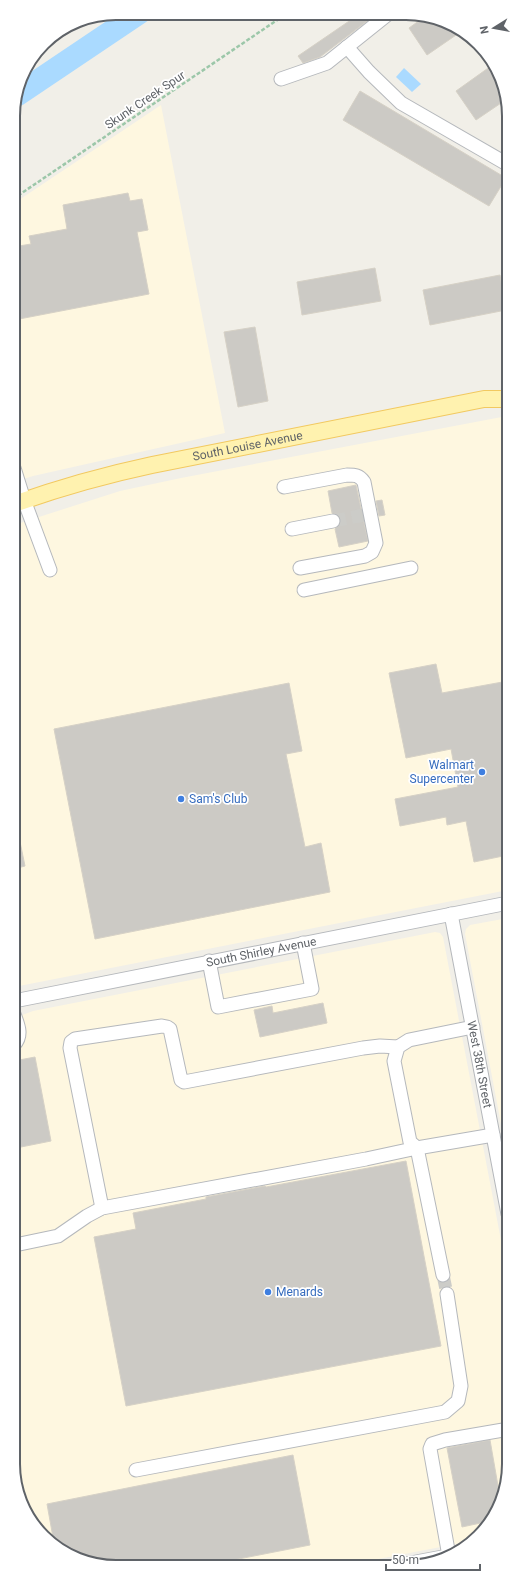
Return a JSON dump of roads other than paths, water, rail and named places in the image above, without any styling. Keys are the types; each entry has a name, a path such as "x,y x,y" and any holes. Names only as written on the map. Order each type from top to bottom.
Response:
{"main road":[{"name":"South Louise Avenue","path":"484,400 502,392"},
{"name":"South Louise Avenue","path":"20,502 109,474 152,464 484,400 502,399"}],"street":[{"path":"281,79 327,63 381,20"},
{"path":"347,47 401,103 502,161"},
{"path":"284,487 355,475 360,477 364,482 366,514 376,543 372,552 365,556 300,568"},
{"path":"20,504 50,570"},
{"path":"292,529 333,521"},
{"path":"304,590 410,568"},
{"name":"South Shirley Avenue","path":"20,1000 502,904"},
{"name":"West 38th Street","path":"451,914 502,1182"},
{"path":"210,961 218,1007 312,989 303,943"},
{"path":"102,1208 70,1048 71,1042 75,1039 162,1026 167,1027 170,1030 181,1080 184,1082 363,1048 380,1046 398,1047 408,1040 473,1027"},
{"path":"398,1047 394,1061 410,1142 417,1148 443,1275"},
{"path":"20,1244 58,1236 87,1216 102,1208 493,1135"},
{"path":"136,1470 445,1412 458,1401 461,1386 447,1294"},
{"path":"450,1549 430,1449 432,1444 445,1440 502,1430"}],"water":[{"path":"404,68 421,84 412,92 396,77"}],"waterway":[{"path":"23,91 129,20"}],"tunnel":[{"path":"333,521 364,515"},
{"path":"443,1275 447,1294"}],"place":[{"name":"Walmart Supercenter","path":"482,772"},
{"name":"Sam's Club","path":"181,799"},
{"name":"Menards","path":"268,1292"}]}
